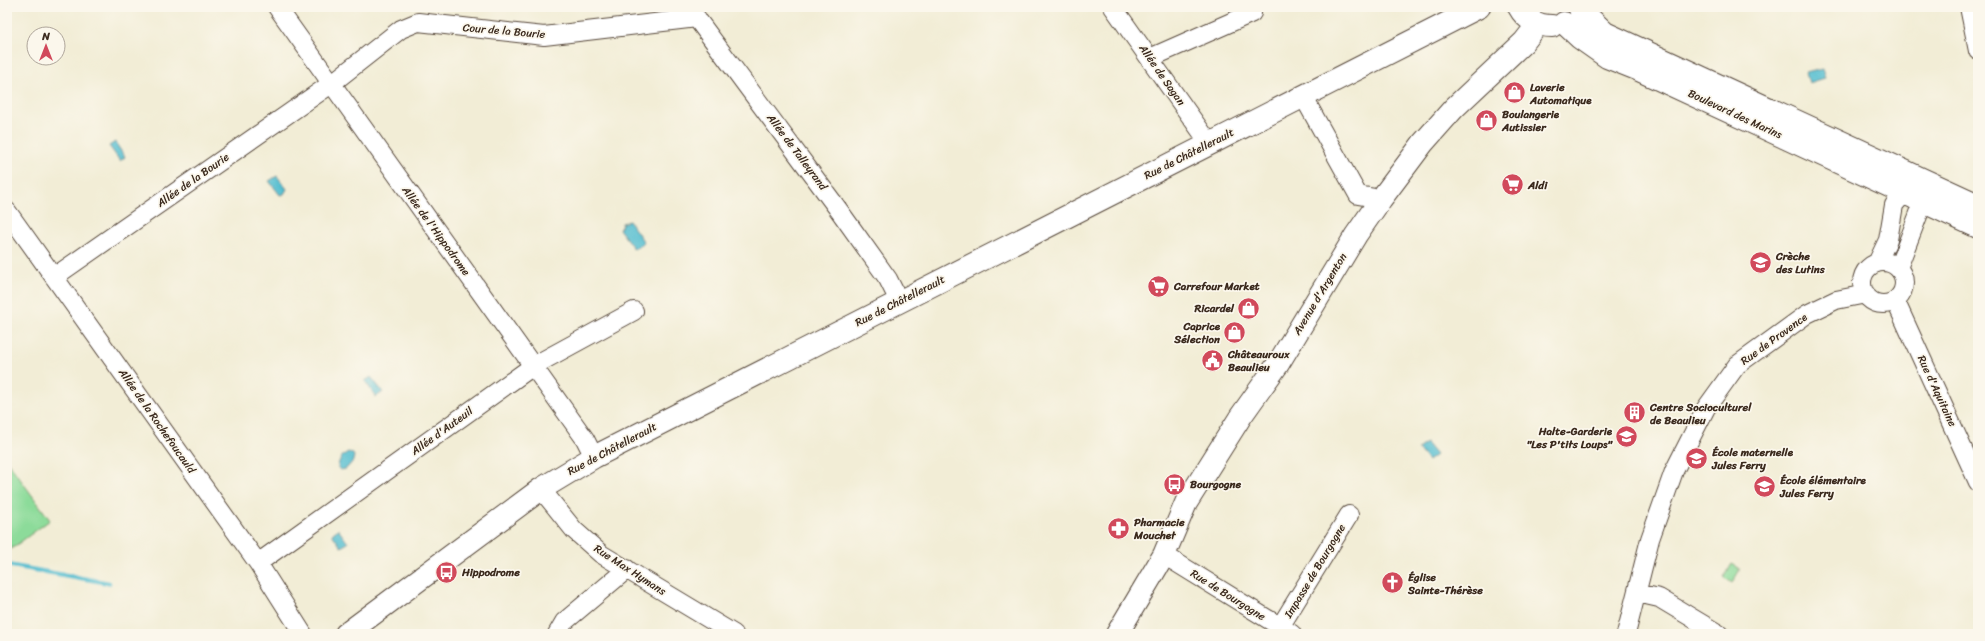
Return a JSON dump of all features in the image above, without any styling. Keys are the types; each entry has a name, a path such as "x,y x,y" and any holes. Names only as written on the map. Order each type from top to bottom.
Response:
{"main road":[{"name":"Rue de Châtellerault","path":"346,634 541,489 594,457 1479,7"},
{"path":"1519,7 1529,19 1538,24 1551,26 1564,23 1573,17 1581,8"},
{"name":"Boulevard des Marins","path":"1581,8 1606,33 1916,186 1978,227"},
{"name":"Boulevard des Marins","path":"1564,23 1580,38 1607,58 1637,69 1862,174 1916,186 1978,205"},
{"name":"Avenue d'Argenton","path":"1117,634 1164,555 1186,503 1241,416 1278,364 1356,235 1423,143 1454,108 1524,42 1538,24"}],"street":[{"name":"Allée de l'Hippodrome","path":"277,7 585,439 594,457"},
{"name":"Allée de Sagan","path":"1113,7 1210,144"},
{"path":"1150,58 1252,13 1249,7"},
{"path":"1969,7 1978,51"},
{"name":"Cour de la Bourie","path":"331,84 401,29 418,22 544,36 693,12"},
{"name":"Allée de Talleyrand","path":"693,12 838,209 888,280 899,301"},
{"name":"Allée de la Bourie","path":"54,277 331,84"},
{"path":"1303,96 1358,196 1381,199"},
{"path":"1877,264 1888,240 1894,204 1916,186 1921,208 1898,268"},
{"name":"Allée de la Rochefoucauld","path":"7,211 258,563 303,634"},
{"path":"1888,263 1898,268 1902,274 1903,288 1895,300 1889,303 1876,303 1866,294 1862,282 1864,276 1871,266 1877,264 1888,263"},
{"name":"Rue de Provence","path":"1626,634 1650,539 1674,471 1706,408 1737,365 1818,308 1836,300 1866,294"},
{"name":"Rue d'Aquitaine","path":"1895,300 1978,482"},
{"name":"Allée d'Auteuil","path":"258,563 533,366 634,312"},
{"name":"Rue Max Hymans","path":"541,489 574,530 601,554 734,634"},
{"name":"Impasse de Bourgogne","path":"1286,630 1349,515"},
{"name":"Rue de Bourgogne","path":"1164,555 1286,630"},
{"path":"557,634 564,622 627,569"},
{"path":"1637,593 1659,598 1719,634"}],"green space":[{"path":"7,461 50,520 7,552"},
{"path":"1732,564 1739,568 1739,571 1732,583 1724,577"}],"water":[{"path":"1822,69 1825,78 1809,83 1806,73"},
{"path":"115,142 125,157 120,161 109,146"},
{"path":"277,176 287,189 284,194 280,195 269,181"},
{"path":"629,221 644,242 634,249 619,229 622,223"},
{"path":"371,377 383,392 376,397 365,381"},
{"path":"1426,443 1436,455 1428,461 1418,449"},
{"path":"348,452 352,453 354,456 353,461 346,469 341,470 338,468 338,465 342,457"},
{"path":"338,529 348,543 341,547 332,534"}],"waterway":[{"path":"7,565 109,583"}],"place":[{"name":"Laverie Automatique","path":"1514,93"},
{"name":"Boulangerie Autissier","path":"1487,120"},
{"name":"Aldi","path":"1513,185"},
{"name":"Crèche des Lutins","path":"1761,262"},
{"name":"Carrefour Market","path":"1159,286"},
{"name":"Ricardel","path":"1249,308"},
{"name":"Caprice Sélection","path":"1235,332"},
{"name":"Châteauroux Beaulieu","path":"1213,360"},
{"name":"Centre Socioculturel de Beaulieu","path":"1634,413"},
{"name":"Halte-Garderie \"Les P'tits Loups\"","path":"1627,437"},
{"name":"École maternelle Jules Ferry","path":"1696,458"},
{"name":"Bourgogne","path":"1174,484"},
{"name":"École élémentaire Jules Ferry","path":"1764,486"},
{"name":"Pharmacie Mouchet","path":"1119,528"},
{"name":"Hippodrome","path":"447,572"},
{"name":"Église Sainte-Thérèse","path":"1393,583"}]}
